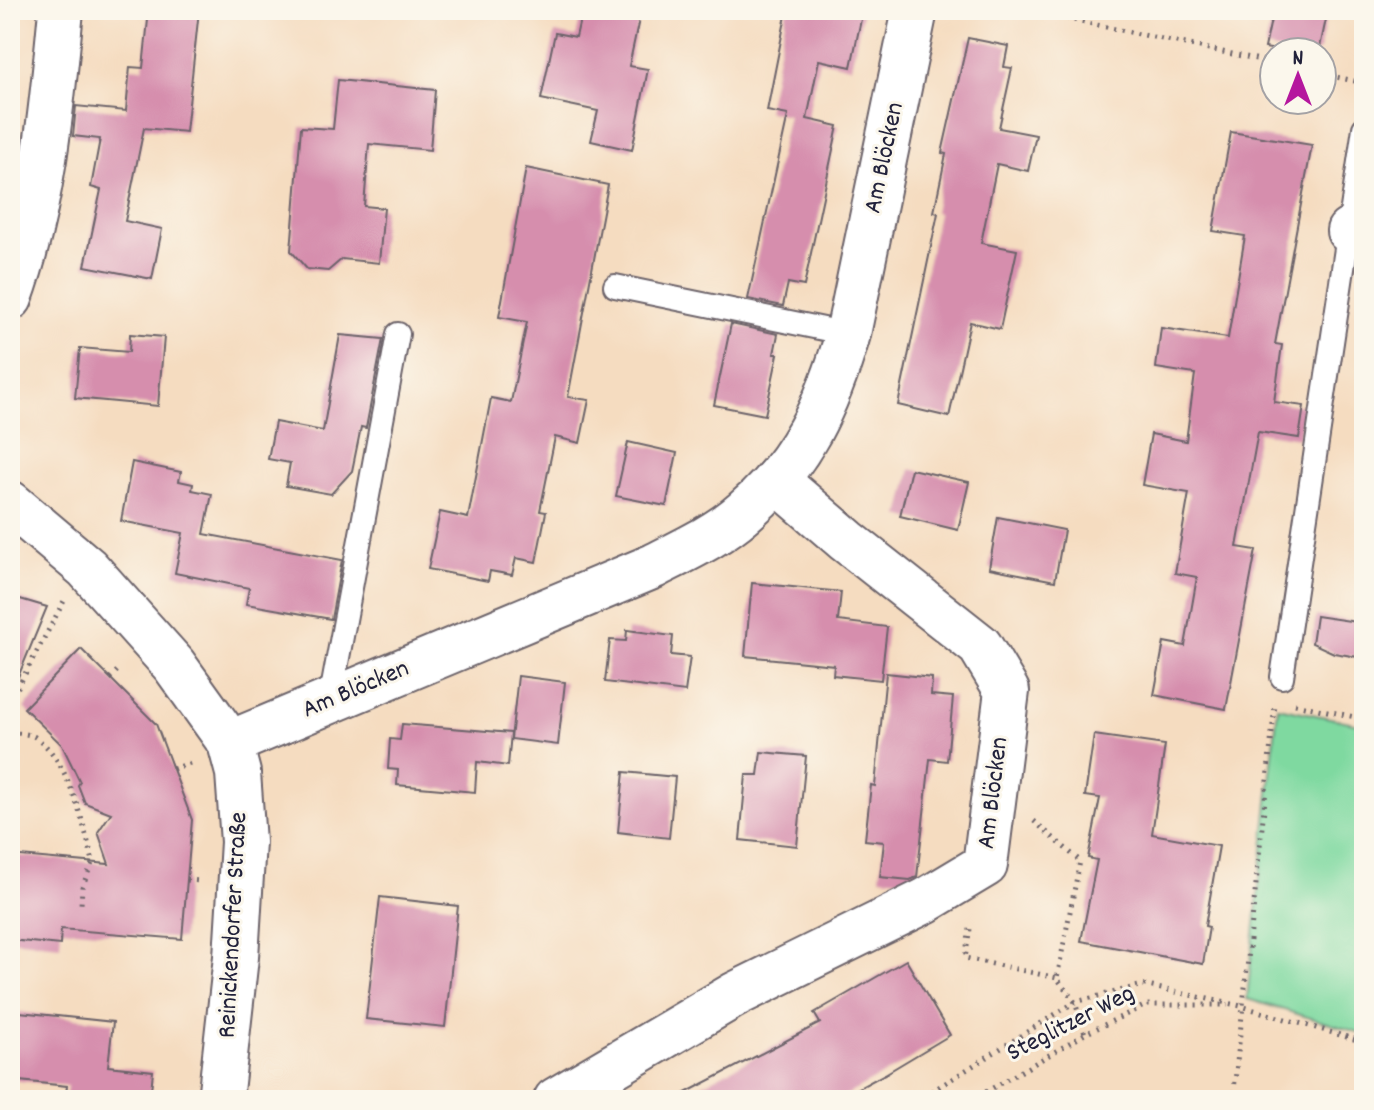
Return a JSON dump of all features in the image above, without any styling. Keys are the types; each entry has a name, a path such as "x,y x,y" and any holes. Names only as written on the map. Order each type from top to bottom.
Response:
{"street":[{"path":"10,298 29,237 46,141 61,10"},
{"name":"Am Blöcken","path":"230,743 654,566 702,541 743,513 776,480 815,421 833,385 848,334 915,10"},
{"name":"Am Blöcken","path":"556,1100 736,994 925,901 985,865 1007,691 980,646 847,541 776,480"},
{"name":"Reinickendorfer Straße","path":"10,503 87,568 174,665 230,743 238,773 243,842 236,957 220,1100"}],"lane":[{"path":"1282,677 1357,231 1364,128"},
{"path":"615,286 848,334"},
{"path":"330,701 398,334"}],"path":[{"path":"1027,10 1258,60"},
{"path":"1338,77 1364,83"},
{"path":"10,702 63,602 87,568"},
{"path":"1233,1100 1275,699 1282,677"},
{"path":"1275,699 1364,719"},
{"path":"10,733 34,737 52,754 63,772 93,861 82,887 81,905"},
{"path":"1057,978 1074,880"},
{"path":"970,929 965,958 1057,978 1075,1002 1085,1034"},
{"name":"Steglitzer Weg","path":"918,1100 1075,1002 1143,985 1241,1006 1364,1042"},
{"name":"Steglitzer Weg","path":"972,1100 1085,1034 1146,1005 1241,1006"}],"green space":[{"path":"1278,707 1364,725 1364,1034 1247,999"}],"building":[{"path":"149,10 199,10 186,132 144,128 125,221 162,229 152,279 85,266 101,190 91,187 100,139 73,136 76,106 126,111 130,67 143,68"},
{"path":"582,10 641,10 629,66 648,69 632,150 591,141 598,111 541,99 555,33 576,37"},
{"path":"787,10 863,10 851,67 819,60 807,119 838,126 804,286 788,283 783,306 748,299 788,115 767,111"},
{"path":"1273,10 1328,10 1322,36 1268,36"},
{"path":"968,38 1008,46 1004,67 1012,68 999,128 1036,135 1028,171 997,164 981,243 1017,250 1000,329 970,322 949,417 898,405 938,213 934,212 946,154 942,153"},
{"path":"338,80 435,90 430,150 369,144 364,206 384,208 379,263 342,259 328,271 307,269 291,251 301,127 333,129"},
{"path":"1231,132 1312,145 1275,344 1282,345 1274,402 1304,406 1299,438 1258,432 1237,547 1256,550 1226,709 1154,695 1164,642 1185,646 1197,577 1175,573 1189,493 1142,485 1151,434 1186,441 1195,374 1156,368 1161,328 1228,338 1245,236 1213,231"},
{"path":"526,168 608,185 568,397 589,400 580,443 555,437 540,511 546,512 536,562 516,558 512,575 490,571 488,581 428,569 440,512 468,518 491,398 511,402 527,322 499,317"},
{"path":"731,324 778,334 774,354 778,354 765,415 714,405"},
{"path":"130,334 164,337 158,406 75,398 80,348 129,352"},
{"path":"340,335 383,339 366,428 361,427 352,471 331,494 286,486 290,463 268,459 275,422 323,431"},
{"path":"628,442 677,453 666,506 616,496"},
{"path":"132,462 181,472 179,481 193,484 192,490 212,494 204,534 342,560 331,619 246,604 249,588 175,573 183,533 121,521"},
{"path":"911,469 969,482 958,530 900,516"},
{"path":"998,517 1064,530 1055,581 989,568"},
{"path":"752,583 841,592 838,621 887,627 881,680 833,675 834,665 745,656"},
{"path":"10,596 47,607 11,694 10,694"},
{"path":"1316,616 1364,623 1364,658 1334,653 1312,643"},
{"path":"627,630 673,636 671,655 690,657 685,692 605,682 610,640 626,641"},
{"path":"81,649 156,724 192,820 182,939 61,929 60,945 10,940 10,855 109,864 98,832 111,813 85,803 78,785 80,782 62,745 24,708"},
{"path":"886,673 932,678 931,695 953,697 947,761 930,759 917,877 910,880 880,877 884,842 865,840 871,785 875,786"},
{"path":"518,676 565,682 558,745 511,739"},
{"path":"402,724 511,733 508,766 477,762 475,792 397,785 398,770 388,769 390,739 400,740"},
{"path":"1094,735 1165,745 1152,834 1219,846 1205,926 1209,927 1203,964 1081,941 1097,860 1088,858 1100,798 1085,796"},
{"path":"761,752 806,756 797,846 740,840 746,775 758,775"},
{"path":"624,772 675,777 669,838 618,832"},
{"path":"380,897 458,906 445,1027 366,1019"},
{"path":"906,960 950,1035 885,1074 837,1100 672,1100 820,1023 814,1013"},
{"path":"10,1011 113,1022 108,1066 153,1071 150,1100 65,1100 67,1086 10,1080"}]}
